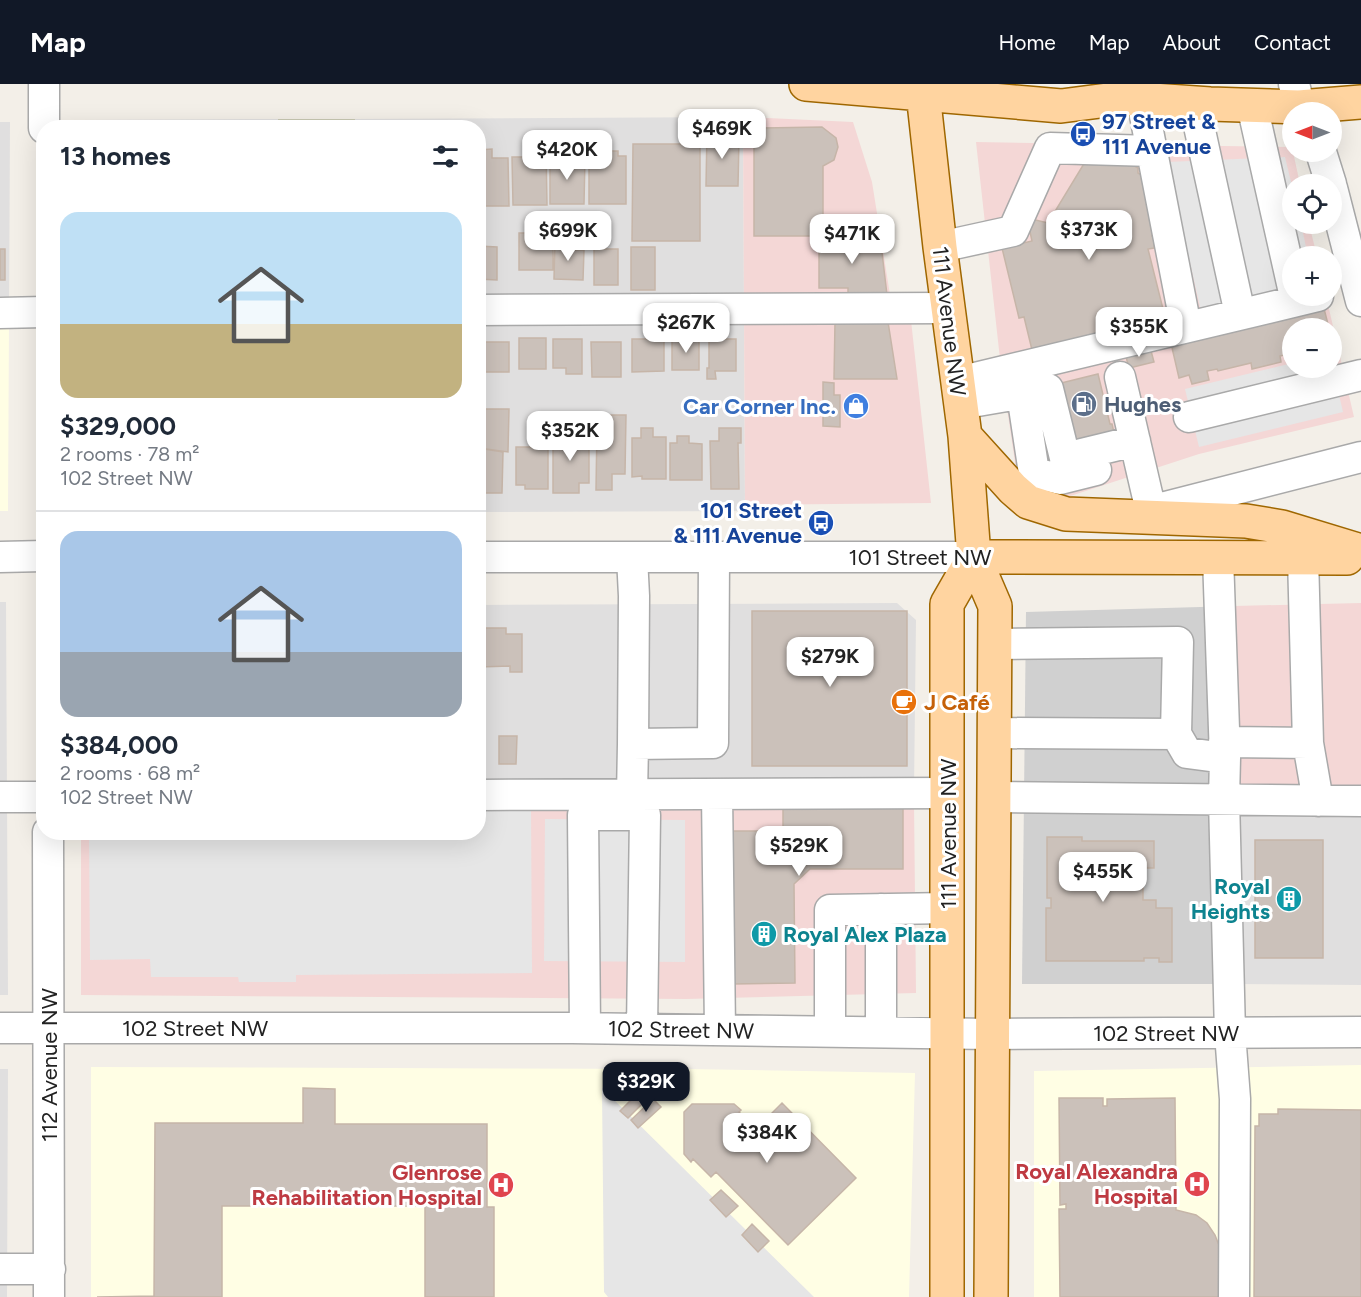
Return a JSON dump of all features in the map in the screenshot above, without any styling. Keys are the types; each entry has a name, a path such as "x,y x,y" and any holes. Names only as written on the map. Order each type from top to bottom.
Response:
{"main road":[{"path":"806,84 922,90 1061,106 1129,94"},
{"path":"1074,84 1194,103 1252,105 1298,101 1361,102"},
{"name":"111 Avenue NW","path":"922,90 959,393 976,447 974,558 995,606 991,1297"},
{"path":"976,447 1013,489 1028,502 1052,511 1066,514 1142,513 1246,521 1282,527 1361,550"},
{"name":"111 Avenue NW","path":"947,1297 947,604 974,558"},
{"name":"101 Street NW","path":"974,558 1361,558"}],"street":[{"path":"44,84 44,120"},
{"path":"1129,94 1152,151 1186,327"},
{"path":"1194,103 1240,314"},
{"path":"1252,105 1288,246"},
{"path":"940,247 1012,231 1050,148 1152,151"},
{"path":"1342,234 1353,291"},
{"path":"959,393 1282,301"},
{"path":"486,310 948,308"},
{"path":"0,313 36,312"},
{"path":"1189,417 1361,375"},
{"path":"1120,377 1137,451 1142,513 1361,457"},
{"path":"959,393 1022,394 1048,389 1062,471 1052,511"},
{"path":"1022,394 1034,473 1062,471 1137,451"},
{"path":"976,447 1031,452"},
{"path":"0,556 36,556"},
{"name":"101 Street NW","path":"486,557 974,558"},
{"path":"632,557 634,596 632,795"},
{"path":"633,744 713,743 714,557"},
{"path":"1218,557 1230,1033 1235,1099 1234,1297"},
{"path":"1303,557 1308,743 1318,801"},
{"path":"995,644 1178,642 1176,734 1187,753 1308,743"},
{"path":"995,734 1176,734"},
{"path":"486,795 948,793"},
{"path":"717,794 720,1030"},
{"path":"0,797 36,797"},
{"path":"994,797 1361,801"},
{"path":"585,1028 583,815 645,815 642,1029"},
{"name":"112 Avenue NW","path":"48,840 49,1283"},
{"path":"830,1031 830,910 948,908"},
{"path":"881,909 881,1032"},
{"name":"102 Street NW","path":"0,1028 585,1028 991,1034 1361,1032"},
{"path":"0,1269 49,1283"}],"shaded area":[{"path":"743,117 745,511 486,512 486,120 355,119"},
{"path":"743,117 853,122 872,182 891,301 909,302 931,503 745,505"},
{"path":"278,119 278,120 80,120"},
{"path":"278,119 355,119 355,120"},
{"path":"0,122 10,122 9,318 0,318"},
{"path":"976,142 1282,147 1282,162 1295,162 1298,174 1282,174 1282,234 1312,234 1314,246 1282,246 1282,306 1328,306 1331,318 1282,318 1282,378 1342,378 1342,365 1354,417 1199,454 1058,500 1016,469 1001,368"},
{"path":"1282,157 1282,162 1286,162 1289,174 1282,174 1282,234 1303,234 1306,246 1282,246 1282,291 1201,311 1167,162"},
{"path":"0,318 9,318 8,511 0,511"},
{"path":"1282,366 1282,378 1335,378 1343,412 1199,447 1185,389"},
{"path":"0,602 6,602 8,995 0,995"},
{"path":"897,603 916,620 914,790 486,790 486,605"},
{"path":"1361,603 1361,803 1234,804 1235,606"},
{"path":"1235,606 1233,984 1022,984 1026,612"},
{"path":"914,802 916,993 686,999 81,995 81,840 486,840 486,803"},
{"path":"1234,804 1361,806 1361,985 1233,984"},
{"path":"486,808 531,808 532,973 296,975 296,982 239,982 238,977 151,977 150,959 90,960 89,840 486,840"},
{"path":"545,819 685,820 685,962 544,961"},
{"name":"Royal Alexandra Hospital","path":"1361,1065 1361,1297 1034,1297 1034,1071"},
{"name":"Glenrose Rehabilitation Hospital","path":"91,1067 686,1069 915,1073 909,1297 91,1297"},
{"path":"0,1069 8,1069 7,1297 0,1297"},
{"path":"602,1088 814,1297 608,1297 604,1292"}],"building":[{"path":"822,127 836,138 838,147 834,160 823,166 823,236 754,236 754,128"},
{"path":"707,131 722,131 722,138 739,138 738,186 706,186"},
{"path":"633,144 700,144 700,241 632,241"},
{"path":"589,147 610,147 610,151 618,151 618,156 626,156 626,204 589,204"},
{"path":"524,148 546,148 547,205 513,205 512,157 524,157"},
{"path":"486,149 492,149 492,158 508,158 509,206 486,206"},
{"path":"550,157 585,158 584,204 550,204"},
{"path":"1121,158 1138,168 1138,173 1153,182 1152,236 1154,236 1154,248 1148,249 1166,321 1033,354 1024,317 1019,318 1002,248 1032,241 1027,218 1048,223 1085,162"},
{"path":"519,233 553,233 553,270 519,270"},
{"path":"819,236 880,236 887,295 848,295 848,288 819,288"},
{"path":"555,240 566,240 566,250 584,250 583,280 554,279"},
{"path":"486,246 497,247 497,280 486,279"},
{"path":"631,247 655,247 655,290 631,290"},
{"path":"0,249 5,249 5,280 0,280"},
{"path":"594,249 618,249 618,285 594,285"},
{"path":"1302,306 1323,306 1326,318 1282,318 1281,362 1252,369 1251,363 1218,371 1217,369 1207,371 1209,380 1192,384 1189,375 1179,378 1170,339"},
{"path":"835,322 888,322 897,379 834,379"},
{"path":"519,338 546,338 546,369 519,369"},
{"path":"553,339 582,339 582,374 566,374 566,368 553,368"},
{"path":"632,339 664,339 664,371 632,372"},
{"path":"672,339 699,339 699,370 672,370"},
{"path":"709,339 736,339 736,371 715,371 716,379 707,379"},
{"path":"486,342 509,342 509,372 486,372"},
{"path":"591,342 621,342 621,377 592,377"},
{"path":"1150,347 1154,362 1129,368 1125,353"},
{"name":"Hughes","path":"1098,374 1116,441 1072,446 1057,384"},
{"path":"823,382 834,383 834,395 840,395 840,427 823,426"},
{"path":"486,409 509,409 508,452 486,449"},
{"path":"601,415 626,415 625,474 612,474 612,490 596,490 597,426 601,426"},
{"path":"641,428 653,428 653,437 666,437 666,479 632,477 632,438 641,438"},
{"path":"719,428 741,428 741,443 738,443 739,489 711,489 710,441 719,441"},
{"path":"553,433 589,433 589,483 579,483 579,493 553,493"},
{"path":"677,436 689,436 689,443 702,444 702,480 670,480 670,443 677,443"},
{"path":"516,447 548,447 548,489 525,489 525,485 516,485"},
{"path":"486,449 503,452 502,493 486,493"},
{"path":"752,611 907,611 907,766 752,766"},
{"path":"486,628 506,628 506,634 522,634 522,672 510,672 510,666 486,667"},
{"path":"499,736 517,736 516,764 499,764"},
{"name":"Royal Alex Plaza","path":"903,806 903,869 810,869 794,884 795,983 733,984 733,831 783,831 783,807"},
{"path":"1047,837 1082,837 1082,841 1154,841 1154,868 1143,868 1143,900 1156,900 1156,908 1172,908 1172,962 1159,962 1159,958 1144,958 1144,961 1046,961 1046,908 1051,908 1051,898 1047,898"},
{"name":"Royal Heights","path":"1255,840 1323,840 1323,958 1255,958"},
{"path":"303,1088 335,1089 335,1124 487,1124 487,1207 494,1207 494,1297 425,1297 425,1206 222,1206 222,1297 97,1297 154,1296 155,1123 303,1123"},
{"path":"642,1089 650,1096 628,1118 620,1111"},
{"path":"1059,1098 1103,1098 1103,1106 1107,1106 1107,1099 1175,1098 1176,1210 1196,1215 1207,1223 1215,1235 1220,1248 1221,1297 1060,1297 1059,1209 1066,1209 1066,1204 1060,1205"},
{"path":"653,1099 661,1107 638,1128 631,1120"},
{"path":"782,1103 856,1178 788,1245 716,1172 711,1177 693,1159 691,1162 684,1154 684,1112 692,1104 734,1104 756,1129"},
{"path":"1278,1109 1361,1110 1361,1297 1254,1297 1255,1126 1259,1126 1259,1114 1278,1114"},
{"path":"721,1190 738,1206 726,1217 710,1200"},
{"path":"752,1224 769,1241 758,1252 742,1235"}],"place":[{"name":"97 Street & 111 Avenue","path":"1083,134"},
{"name":"Hughes","path":"1084,404"},
{"name":"Car Corner Inc.","path":"856,406"},
{"name":"101 Street & 111 Avenue","path":"821,523"},
{"name":"J Café","path":"904,702"},
{"name":"Royal Heights","path":"1289,899"},
{"name":"Royal Alex Plaza","path":"764,934"},
{"name":"Royal Alexandra Hospital","path":"1197,1184"},
{"name":"Glenrose Rehabilitation Hospital","path":"501,1185"}]}
